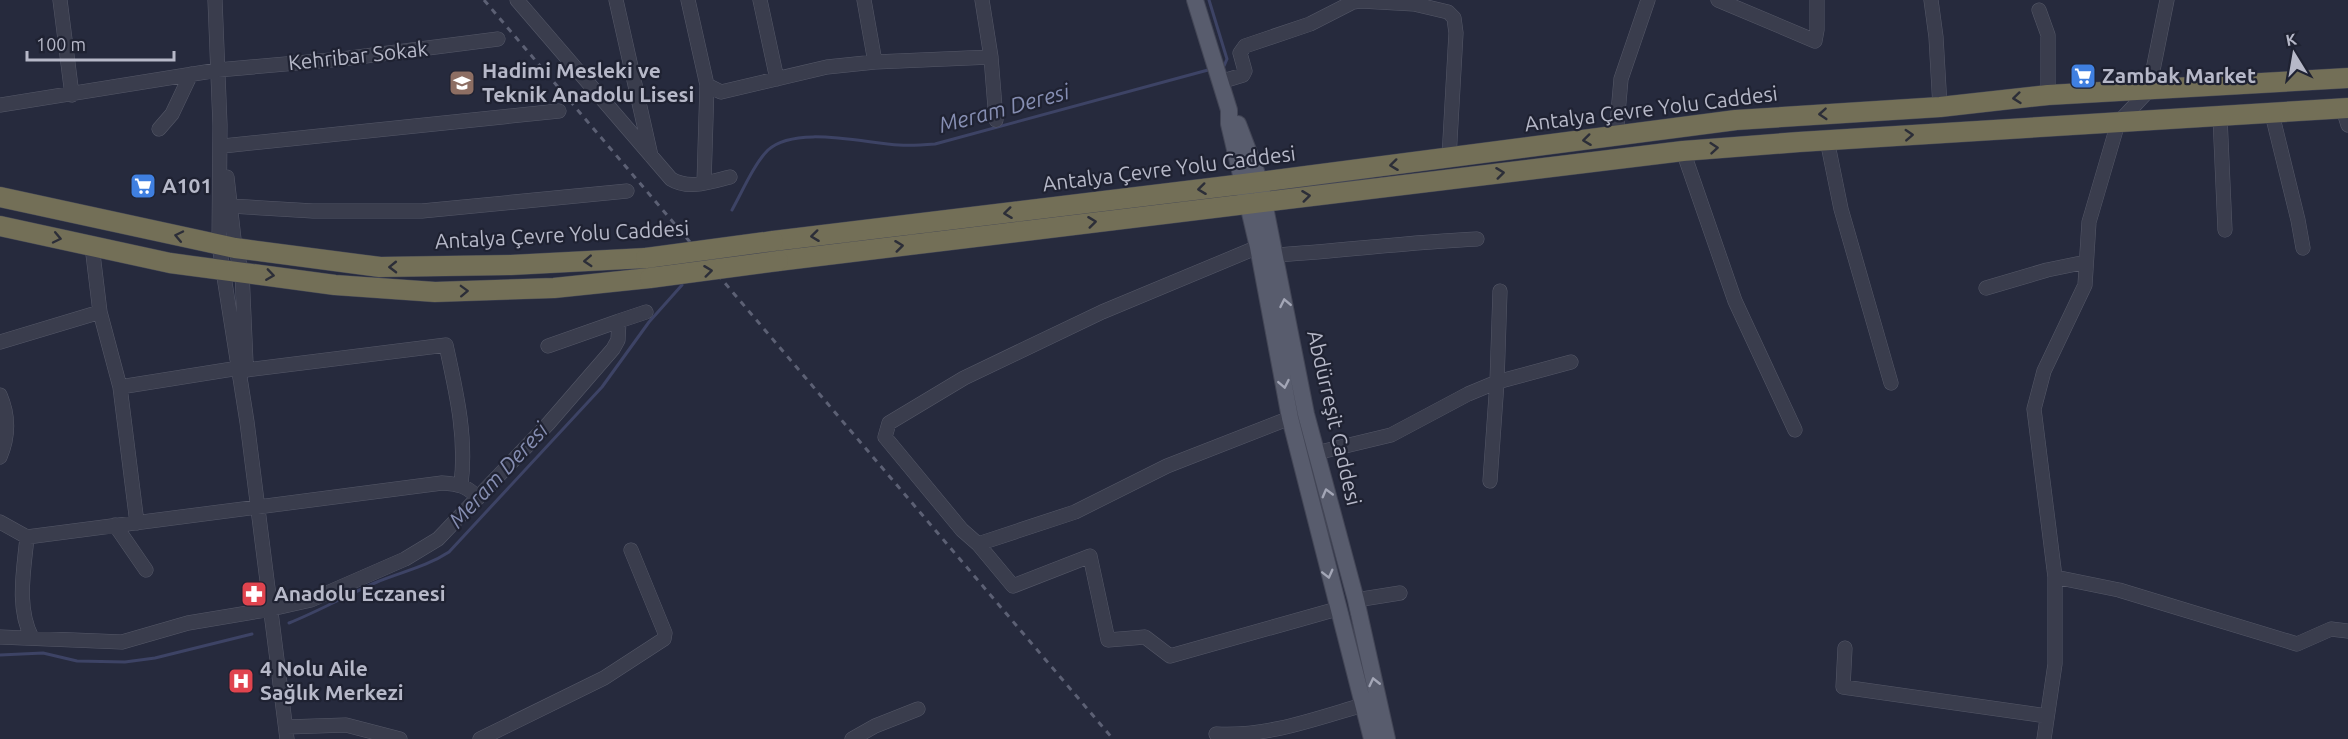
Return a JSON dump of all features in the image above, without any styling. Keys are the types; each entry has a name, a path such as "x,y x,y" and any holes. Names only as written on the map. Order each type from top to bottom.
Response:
{"highway":[{"name":"Antalya Çevre Yolu Caddesi","path":"4,229 170,263 335,285 435,292 554,288 778,261 1254,192 1449,158 1736,120 1940,106 2048,95 2348,78"},
{"name":"Antalya Çevre Yolu Caddesi","path":"0,197 227,247 380,267 511,266 646,258 773,242 1254,192 1683,151 1827,140 2272,114 2346,114"}],"main road":[{"name":"Abdürreşit Caddesi","path":"1195,0 1229,110 1238,123 1254,192 1276,255 1316,453 1356,600 1387,739"},
{"name":"Abdürreşit Caddesi","path":"1254,192 1258,247 1290,418 1372,739"}],"street":[{"path":"60,0 72,94"},
{"path":"215,0 227,247 245,337 243,369"},
{"path":"517,0 671,179 681,185 730,177"},
{"path":"616,0 652,159"},
{"path":"688,0 707,85 704,183"},
{"path":"760,0 777,79"},
{"path":"864,0 875,62"},
{"path":"982,0 991,57 996,120"},
{"path":"1616,136 1622,79 1648,0"},
{"path":"1718,0 1815,41 1818,30 1817,0"},
{"path":"1931,0 1936,37 1940,106"},
{"path":"2044,739 2055,664 2055,577 2034,409 2044,371 2085,285 2089,222 2118,123 2150,90 2168,0"},
{"path":"1221,82 1243,75 1245,70 1240,53 1245,46 1310,24 1353,2 1404,3 1448,12 1454,18 1456,33 1449,158"},
{"path":"2039,10 2048,34 2048,95"},
{"name":"Kehribar Sokak","path":"0,105 218,70 342,59 498,39"},
{"path":"707,85 721,92 827,67 875,62 991,57"},
{"path":"159,129 172,114 191,74"},
{"path":"223,146 560,111"},
{"path":"2272,114 2291,188 2302,248"},
{"path":"2220,117 2224,230"},
{"path":"220,125 231,206 227,247"},
{"path":"1827,140 1841,209 1891,383"},
{"path":"1683,151 1735,301 1795,430"},
{"path":"231,206 313,212 422,211 627,191"},
{"path":"1276,255 1419,241 1477,239"},
{"path":"92,246 100,312 120,387 137,523"},
{"path":"1258,247 1081,322 964,378 889,423 885,437 962,530 978,544 1013,586 1090,555 1108,640 1145,637 1170,656 1337,609"},
{"path":"1986,288 2047,270 2086,262"},
{"path":"233,271 247,422 286,733 346,724 400,739"},
{"path":"1490,481 1500,291"},
{"path":"0,342 100,312"},
{"path":"548,346 645,312"},
{"path":"0,637 122,642 188,623 311,600 405,558 438,539 548,424 613,349 618,340 619,321"},
{"path":"120,387 243,369 446,345 461,421 464,460 461,484"},
{"path":"1316,453 1391,435 1468,394 1497,382 1571,362"},
{"path":"0,395 6,409 7,441 0,457"},
{"path":"978,544 1075,512 1167,466 1290,418"},
{"path":"0,522 27,537 442,483 461,484 478,498"},
{"path":"115,525 146,570"},
{"path":"27,537 22,589 26,625 32,638"},
{"path":"480,739 604,678 664,639 665,633 631,550"},
{"path":"2055,577 2119,590 2297,644 2331,629 2348,631"},
{"path":"1356,600 1400,593"},
{"path":"1845,648 1844,687 2047,716"},
{"path":"1216,734 1238,735 1271,731 1364,705"},
{"path":"852,739 875,726 918,709"}],"waterway":[{"name":"Meram Deresi","path":"1209,0 1227,59 1224,66"},
{"name":"Meram Deresi","path":"732,210 748,178 768,150 795,138 830,137 904,145 935,144 1208,70"},
{"name":"Meram Deresi","path":"289,623 449,552 602,387 649,322 682,285"},
{"name":"Meram Deresi","path":"0,655 43,653 77,661 125,662 155,658 252,634"}],"railway":[{"path":"484,0 1113,739"}],"place":[{"name":"Zambak Market","path":"2083,76"},
{"name":"Hadimi Mesleki ve Teknik Anadolu Lisesi","path":"462,83"},
{"name":"A101","path":"143,186"},
{"name":"Anadolu Eczanesi","path":"254,594"},
{"name":"4 Nolu Aile Sağlık Merkezi","path":"241,681"}]}
